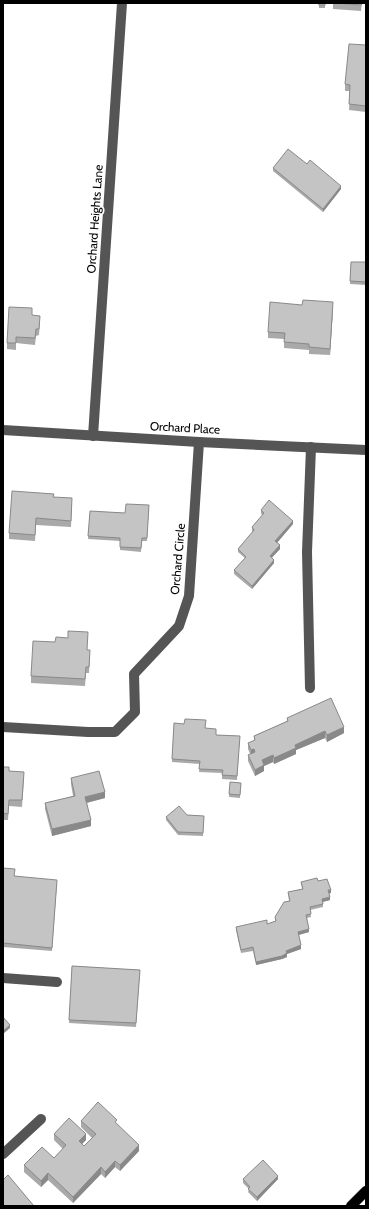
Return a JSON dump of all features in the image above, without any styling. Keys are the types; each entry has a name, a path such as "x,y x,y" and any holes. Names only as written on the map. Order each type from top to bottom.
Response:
{"main road":[{"path":"351,1206 366,1191"}],"street":[{"name":"Orchard Heights Lane","path":"93,436 122,3"},
{"name":"Orchard Place","path":"3,430 366,450"},
{"name":"Orchard Circle","path":"3,727 88,732 115,732 135,712 134,674 179,626 189,596 199,442"},
{"path":"310,688 307,552 311,447"},
{"path":"3,978 57,982"},
{"path":"3,1154 41,1119"}],"building":[{"path":"319,3 325,3 325,5 319,5"},
{"path":"335,3 362,3 361,5"},
{"path":"349,44 366,45 366,106 349,104 350,85 345,84"},
{"path":"288,149 307,164 310,160 341,186 323,209 273,168"},
{"path":"351,262 366,262 366,282 350,281"},
{"path":"303,300 333,302 330,349 309,347 309,344 284,342 285,333 268,332 270,302 302,305"},
{"path":"9,307 32,308 32,315 40,316 39,329 36,329 35,338 16,337 16,343 7,343"},
{"path":"12,491 54,494 53,497 72,498 71,521 36,518 35,535 9,533"},
{"path":"269,500 293,521 275,541 280,545 270,556 274,560 252,586 234,570 246,557 238,549 254,530 252,527 264,513 261,510"},
{"path":"126,504 149,505 147,538 142,538 141,548 120,547 120,538 88,536 90,511 125,513"},
{"path":"68,631 88,632 87,650 90,650 89,667 86,667 85,679 31,676 33,641 55,642 56,637 68,638"},
{"path":"331,698 344,727 327,735 325,731 295,745 296,748 274,758 273,755 262,760 264,765 255,770 248,755 255,752 254,749 251,750 248,743 255,740 254,736 288,721 287,718"},
{"path":"185,719 206,720 205,728 216,729 216,735 240,736 237,776 222,775 223,770 199,769 200,761 172,759 174,723 184,724"},
{"path":"3,767 9,767 9,771 24,772 22,800 9,800 8,814 3,813"},
{"path":"99,771 105,792 85,797 91,820 52,829 45,803 75,796 71,778"},
{"path":"230,782 241,783 240,795 229,794"},
{"path":"179,806 187,815 204,816 203,833 178,832 166,817"},
{"path":"3,868 15,869 14,876 57,880 52,948 3,943"},
{"path":"317,878 318,881 327,879 331,890 328,890 330,897 322,899 323,904 310,907 311,914 306,915 309,929 298,932 301,945 286,951 287,953 282,956 256,962 253,947 241,950 236,927 267,920 267,924 276,921 275,917 284,902 290,901 288,892 303,889 301,882"},
{"path":"72,966 140,970 136,1023 69,1020"},
{"path":"3,1017 10,1025 3,1031"},
{"path":"98,1102 117,1120 115,1122 139,1145 120,1165 115,1161 105,1172 101,1167 73,1197 48,1173 41,1181 24,1165 42,1147 54,1158 66,1145 54,1134 69,1118 86,1134 79,1141 84,1146 96,1134 81,1121"},
{"path":"263,1160 278,1176 257,1197 248,1189 250,1187 243,1179"},
{"path":"8,1175 34,1206 3,1206 3,1180"}]}
